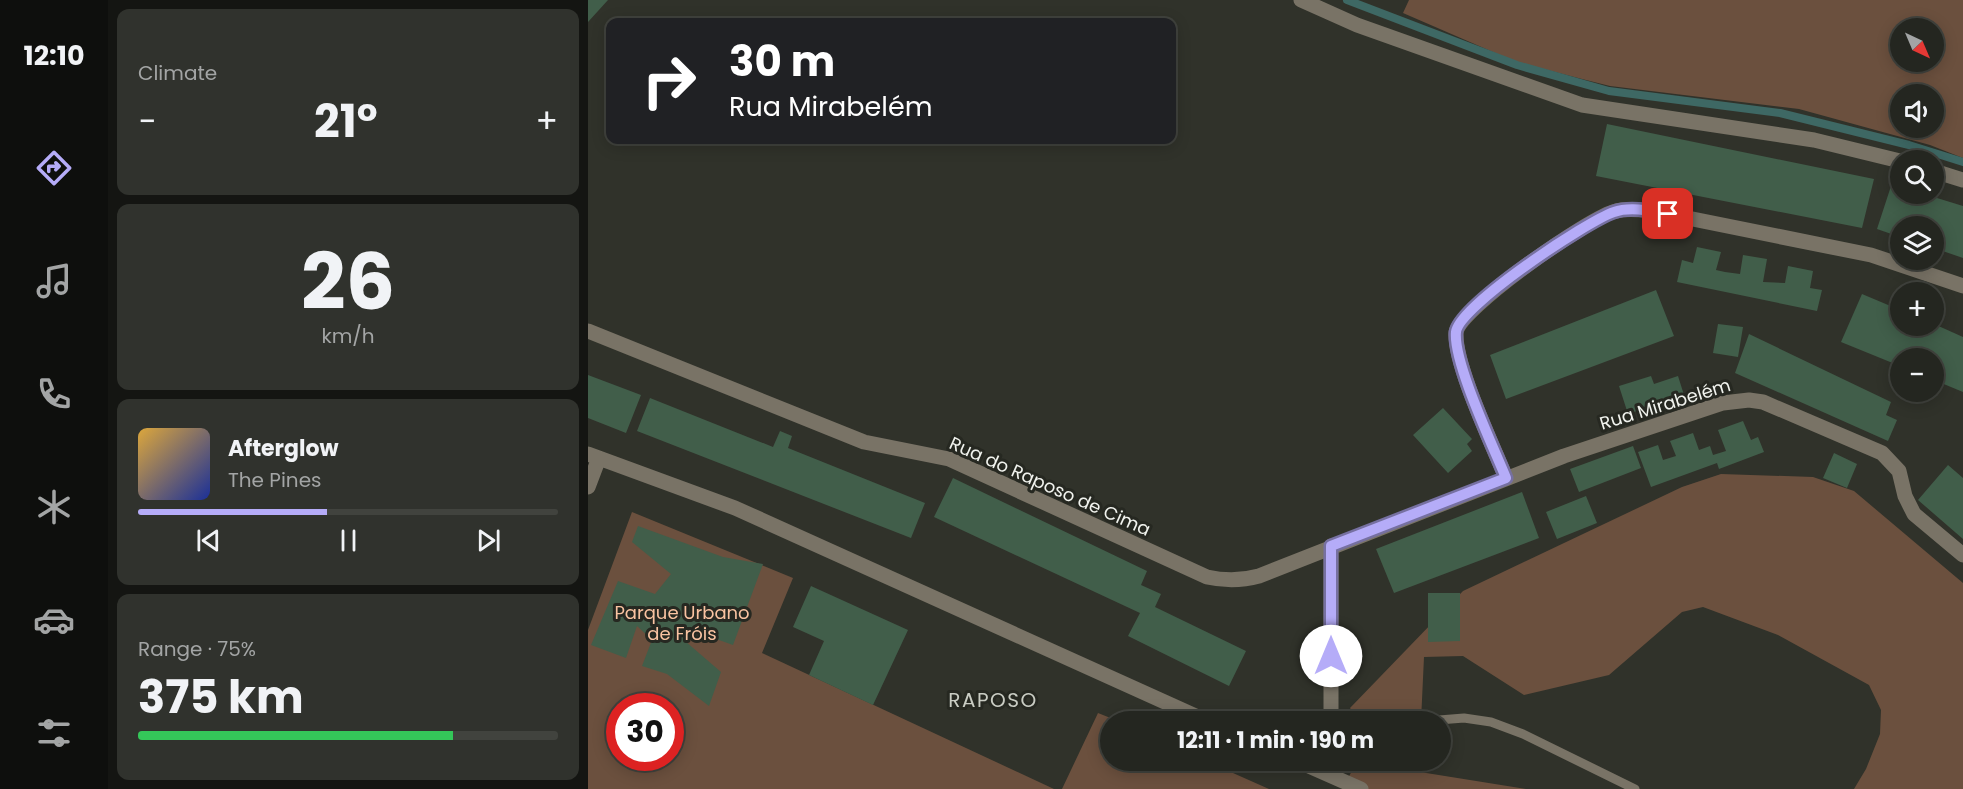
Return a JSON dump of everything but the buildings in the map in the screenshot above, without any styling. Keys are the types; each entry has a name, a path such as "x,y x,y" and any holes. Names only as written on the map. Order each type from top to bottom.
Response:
{"street":[{"path":"1301,0 1357,25 1582,105 1814,140 1890,158"},
{"path":"1944,174 1963,180"},
{"path":"1506,478 1457,353 1456,329 1470,310 1488,295 1589,222 1617,210 1648,210 1871,255 1963,286"},
{"name":"Rua do Raposo de Cima","path":"588,331 864,442 949,459 1207,577 1246,579 1331,546"},
{"name":"Rua Mirabelém","path":"1331,546 1506,478 1723,403 1742,400 1763,402 1875,448 1889,458 1899,471 1905,496 1914,514 1963,555"},
{"path":"588,487 593,456 735,508 1185,711"},
{"path":"1331,546 1331,711"},
{"path":"1318,771 1360,789"},
{"path":"1331,771 1331,777"}],"lane":[{"path":"1451,719 1464,718 1491,722 1524,734 1635,789"}],"green space":[{"path":"1409,0 1963,0 1963,158 1905,138 1944,138 1944,84 1890,84 1890,134 1799,109 1610,86 1516,62 1403,13"},
{"path":"1721,474 1813,477 1854,491 1963,583 1963,789 1854,789 1866,769 1880,734 1881,710 1869,685 1778,635 1703,607 1682,612 1609,675 1524,695 1463,656 1424,657 1421,711 1352,711 1350,708 1463,591 1682,487"},
{"name":"Parque Urbano de Fróis","path":"632,512 793,578 762,653 1054,789 588,789 588,630"},
{"path":"1098,713 1100,714 1100,771 1228,771 1269,789 1062,789"},
{"path":"1352,771 1420,771 1526,789 1342,789"}],"waterway":[{"path":"1347,0 1517,65 1609,91 1780,113 1909,145 1963,162"}],"district":[{"name":"RAPOSO","path":"993,700"}],"route":[{"path":"1331,656 1331,546 1506,478 1457,353 1456,329 1470,310 1589,222 1617,210 1648,210 1668,214"}]}
